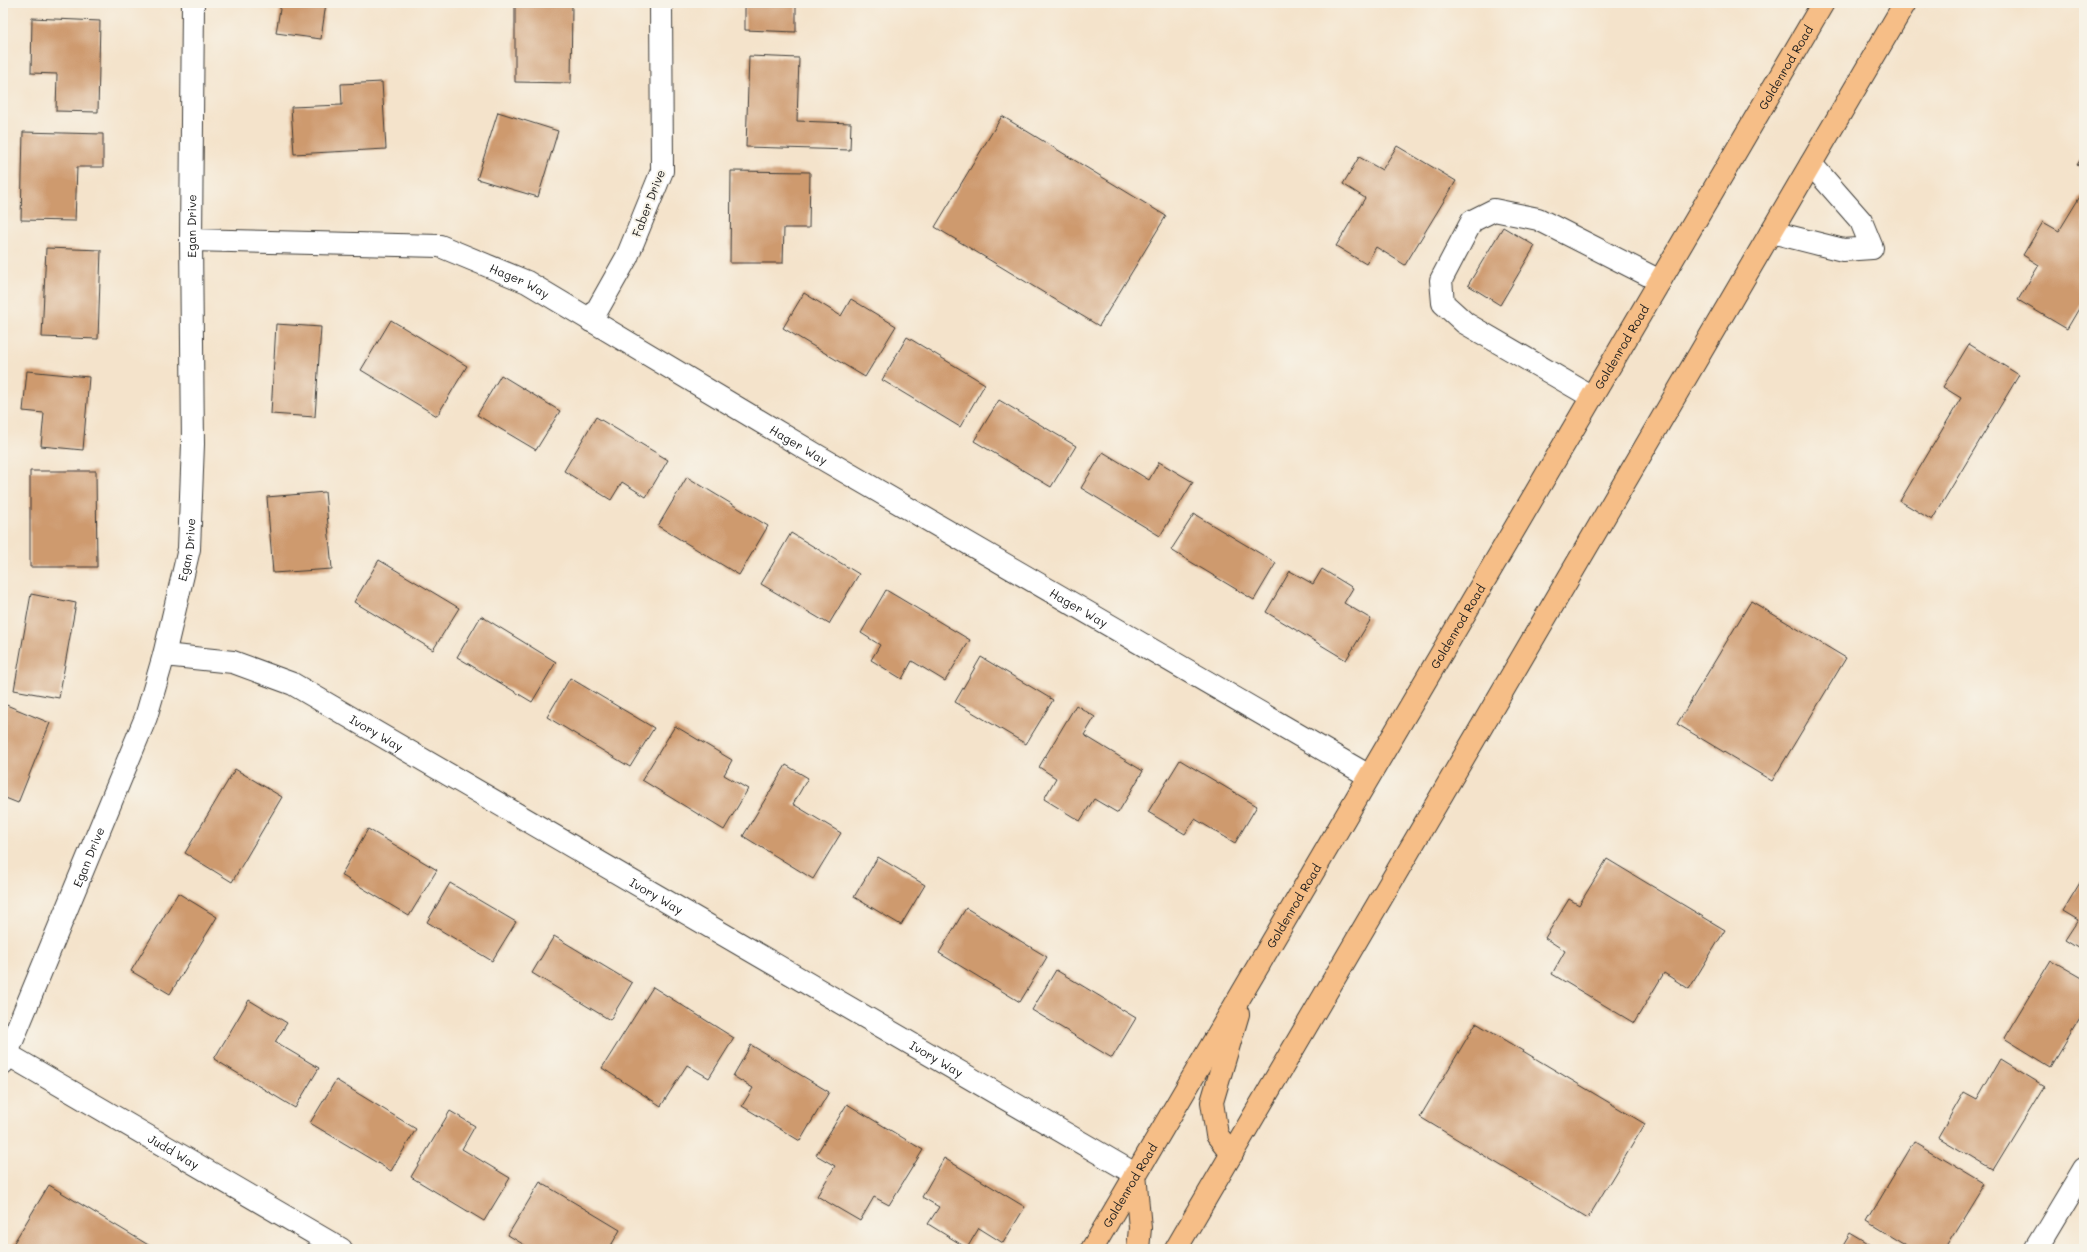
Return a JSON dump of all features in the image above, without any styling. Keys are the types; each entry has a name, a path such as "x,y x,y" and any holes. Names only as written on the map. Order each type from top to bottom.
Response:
{"main road":[{"name":"Goldenrod Road","path":"1092,1249 1823,3"},
{"path":"1176,1249 1905,3"},
{"path":"1232,1154 1217,1135 1212,1102 1246,986"},
{"path":"1135,1174 1140,1228 1138,1249"}],"street":[{"name":"Egan Drive","path":"5,1058 146,717 164,655 189,548 193,444 190,240 193,3"},
{"name":"Faber Drive","path":"591,321 627,257 662,171 661,3"},
{"path":"1771,232 1843,250 1876,251 1861,221 1810,164"},
{"path":"1592,397 1465,323 1443,303 1440,280 1472,221 1494,210 1538,220 1660,281"},
{"name":"Hager Way","path":"190,240 440,246 527,282 591,321 1369,776"},
{"name":"Ivory Way","path":"164,655 233,662 293,684 1135,1174"},
{"name":"Judd Way","path":"5,1058 341,1249"},
{"path":"2036,1249 2084,1168"}],"building":[{"path":"281,3 326,3 321,39 276,33"},
{"path":"745,3 796,3 796,32 745,30"},
{"path":"515,5 572,5 571,83 515,82"},
{"path":"32,18 100,21 98,112 56,111 57,74 31,73"},
{"path":"749,56 799,58 797,121 851,123 850,150 746,147"},
{"path":"382,82 386,149 294,154 291,107 342,105 341,84"},
{"path":"498,112 558,131 538,197 477,179"},
{"path":"1002,116 1166,216 1099,326 935,227"},
{"path":"23,132 103,134 103,167 77,167 75,221 21,220"},
{"path":"1397,146 1456,181 1405,265 1376,247 1366,264 1336,246 1365,198 1343,184 1359,157 1382,170"},
{"path":"2084,154 2084,169 2077,165"},
{"path":"731,171 810,172 809,228 784,228 783,263 730,263"},
{"path":"2084,190 2084,300 2067,329 2018,300 2039,265 2023,255 2043,222 2059,231"},
{"path":"1503,227 1535,246 1500,305 1468,285"},
{"path":"46,248 101,250 98,339 42,337"},
{"path":"804,293 841,316 851,299 896,326 865,377 783,328"},
{"path":"391,320 467,366 437,416 361,370"},
{"path":"276,324 321,327 315,417 271,414"},
{"path":"907,337 985,384 960,427 882,380"},
{"path":"1969,344 2019,375 1932,520 1900,501 1961,398 1943,387"},
{"path":"27,371 89,377 83,450 41,446 44,413 23,411"},
{"path":"501,375 560,411 536,450 477,415"},
{"path":"999,400 1076,446 1051,487 974,441"},
{"path":"596,417 668,460 646,497 622,482 611,500 564,471"},
{"path":"1103,452 1149,480 1159,462 1193,482 1160,536 1081,488"},
{"path":"30,471 96,471 97,567 30,567"},
{"path":"687,477 768,526 739,575 658,526"},
{"path":"325,492 332,569 273,573 267,497"},
{"path":"1194,514 1276,563 1254,600 1171,550"},
{"path":"791,533 859,574 829,624 761,584"},
{"path":"379,560 459,608 433,650 354,602"},
{"path":"1322,569 1353,588 1344,603 1371,619 1346,660 1266,612 1290,571 1313,584"},
{"path":"886,590 970,640 945,681 912,661 902,679 871,660 880,645 861,633"},
{"path":"31,594 76,603 59,698 14,690"},
{"path":"1751,601 1846,658 1772,781 1677,724"},
{"path":"481,616 556,662 532,702 457,657"},
{"path":"981,657 1053,700 1026,744 955,702"},
{"path":"570,678 654,728 630,767 547,717"},
{"path":"4,704 50,723 18,803 3,797"},
{"path":"1076,705 1095,717 1084,735 1143,771 1118,813 1094,799 1080,821 1044,799 1056,778 1039,767"},
{"path":"675,726 732,760 724,775 748,789 724,830 642,780"},
{"path":"1180,760 1257,806 1235,843 1195,819 1185,834 1148,812"},
{"path":"786,765 808,778 793,804 841,833 813,879 743,836"},
{"path":"235,769 282,797 232,882 185,853"},
{"path":"368,829 437,870 409,916 341,875"},
{"path":"878,857 925,885 901,925 854,897"},
{"path":"1607,859 1725,930 1689,989 1664,973 1634,1023 1552,974 1565,951 1545,938 1569,899 1579,905"},
{"path":"2084,876 2084,952 2065,940 2078,920 2063,911"},
{"path":"450,883 516,922 492,961 427,922"},
{"path":"178,893 217,917 170,994 131,971"},
{"path":"966,908 1047,957 1020,1002 939,953"},
{"path":"554,936 632,983 610,1020 532,973"},
{"path":"2051,960 2084,979 2084,1012 2051,1067 2004,1038"},
{"path":"1056,970 1136,1018 1112,1058 1032,1010"},
{"path":"653,987 734,1038 709,1078 687,1065 661,1106 602,1068"},
{"path":"249,1000 287,1023 275,1042 319,1068 295,1108 214,1059"},
{"path":"1476,1023 1645,1124 1588,1218 1420,1117"},
{"path":"751,1045 829,1092 800,1141 742,1106 753,1088 733,1076"},
{"path":"2000,1059 2044,1086 1993,1170 1938,1137 1964,1092 1977,1099"},
{"path":"336,1080 416,1129 391,1171 310,1123"},
{"path":"847,1104 923,1150 889,1205 874,1197 860,1221 817,1196 835,1166 816,1155"},
{"path":"450,1111 475,1126 462,1149 510,1178 484,1221 411,1177"},
{"path":"1914,1142 1984,1184 1944,1249 1913,1249 1867,1221"},
{"path":"944,1158 1025,1207 1003,1243 979,1228 967,1248 928,1224 939,1207 922,1197"},
{"path":"540,1182 620,1230 609,1249 531,1249 508,1235"},
{"path":"49,1185 155,1249 10,1249"},
{"path":"1850,1234 1875,1249 1841,1249"}]}
